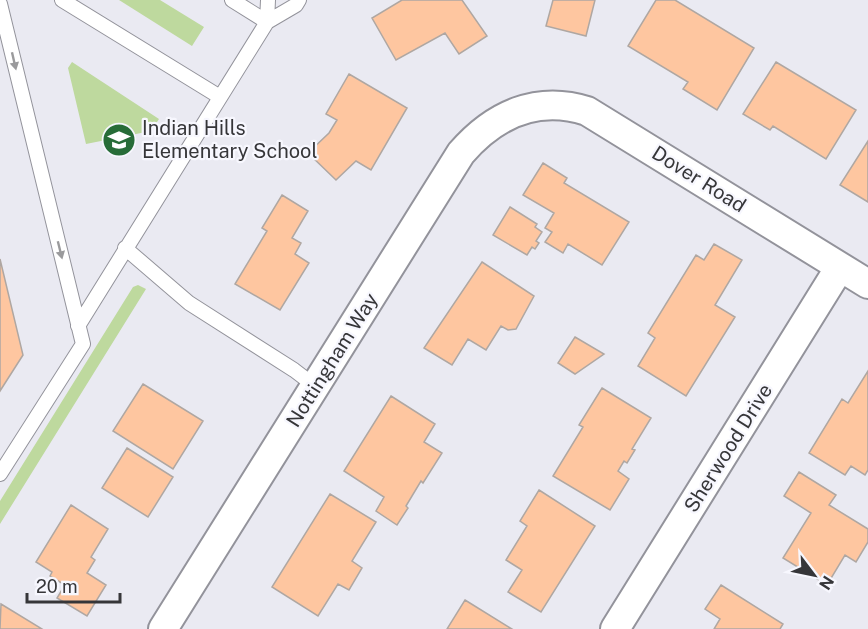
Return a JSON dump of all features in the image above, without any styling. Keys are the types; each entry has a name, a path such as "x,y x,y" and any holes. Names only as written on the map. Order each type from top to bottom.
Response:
{"street":[{"name":"Dover Road","path":"520,111 555,105 572,106 587,111 868,284"},
{"name":"Nottingham Way","path":"163,629 461,153 488,127 503,117 520,111"},
{"name":"Sherwood Drive","path":"615,629 840,267"}],"lane":[{"path":"62,0 219,97"},
{"path":"232,0 267,22"},
{"path":"267,22 268,0"},
{"path":"78,326 267,22 296,5 299,0"},
{"path":"0,4 83,344 0,474"},
{"path":"125,248 189,303 294,370 315,386"}],"green space":[{"path":"119,0 160,0 204,27 192,46"},
{"path":"72,62 159,119 151,131 86,144 68,68"},
{"path":"138,285 146,289 0,524 0,501 133,287"}],"building":[{"path":"402,0 462,0 487,36 459,54 445,33 396,60 372,18"},
{"path":"553,0 595,0 586,36 546,26"},
{"path":"656,0 675,0 754,48 717,110 683,89 688,82 628,46"},
{"path":"776,62 856,110 826,159 773,126 770,130 743,114"},
{"path":"349,74 407,108 371,170 356,161 336,180 308,153 329,133 337,120 326,114"},
{"path":"868,141 868,202 840,185"},
{"path":"543,163 567,178 564,183 629,222 602,265 568,244 563,253 545,242 552,232 545,228 554,213 523,195"},
{"path":"282,195 308,211 292,238 301,243 295,254 309,263 280,310 235,284 267,231 262,228"},
{"path":"510,207 537,224 535,227 542,232 536,241 539,243 535,249 532,247 527,255 493,235"},
{"path":"714,244 742,260 715,305 735,317 686,396 638,366 655,338 648,333 696,255 704,260"},
{"path":"0,259 23,355 0,391"},
{"path":"482,262 534,296 516,329 508,330 501,326 486,350 468,339 452,365 424,348"},
{"path":"575,337 604,354 575,374 558,363"},
{"path":"868,371 868,470 865,475 851,466 845,475 809,453 842,399 848,403"},
{"path":"143,384 203,421 173,469 113,431"},
{"path":"602,388 651,418 632,449 635,450 627,463 624,461 618,471 629,479 610,510 553,476 583,427 579,425"},
{"path":"391,396 435,424 424,442 442,453 423,483 421,481 397,525 376,511 384,497 344,471"},
{"path":"127,448 173,477 148,517 102,488"},
{"path":"799,472 836,495 829,505 868,529 868,542 856,562 845,555 827,585 783,558 811,513 784,496"},
{"path":"539,490 595,526 541,612 508,592 522,570 506,560 527,526 520,521"},
{"path":"330,494 376,522 352,561 362,568 349,590 338,584 318,616 272,587"},
{"path":"71,505 108,529 91,557 95,560 87,573 106,585 87,616 57,598 65,585 50,576 52,572 36,562"},
{"path":"721,585 783,624 780,629 714,629 720,619 705,609"},
{"path":"465,600 512,629 447,629"},
{"path":"1,604 42,629 0,629"}],"place":[{"name":"Indian Hills Elementary School","path":"119,140"}]}
